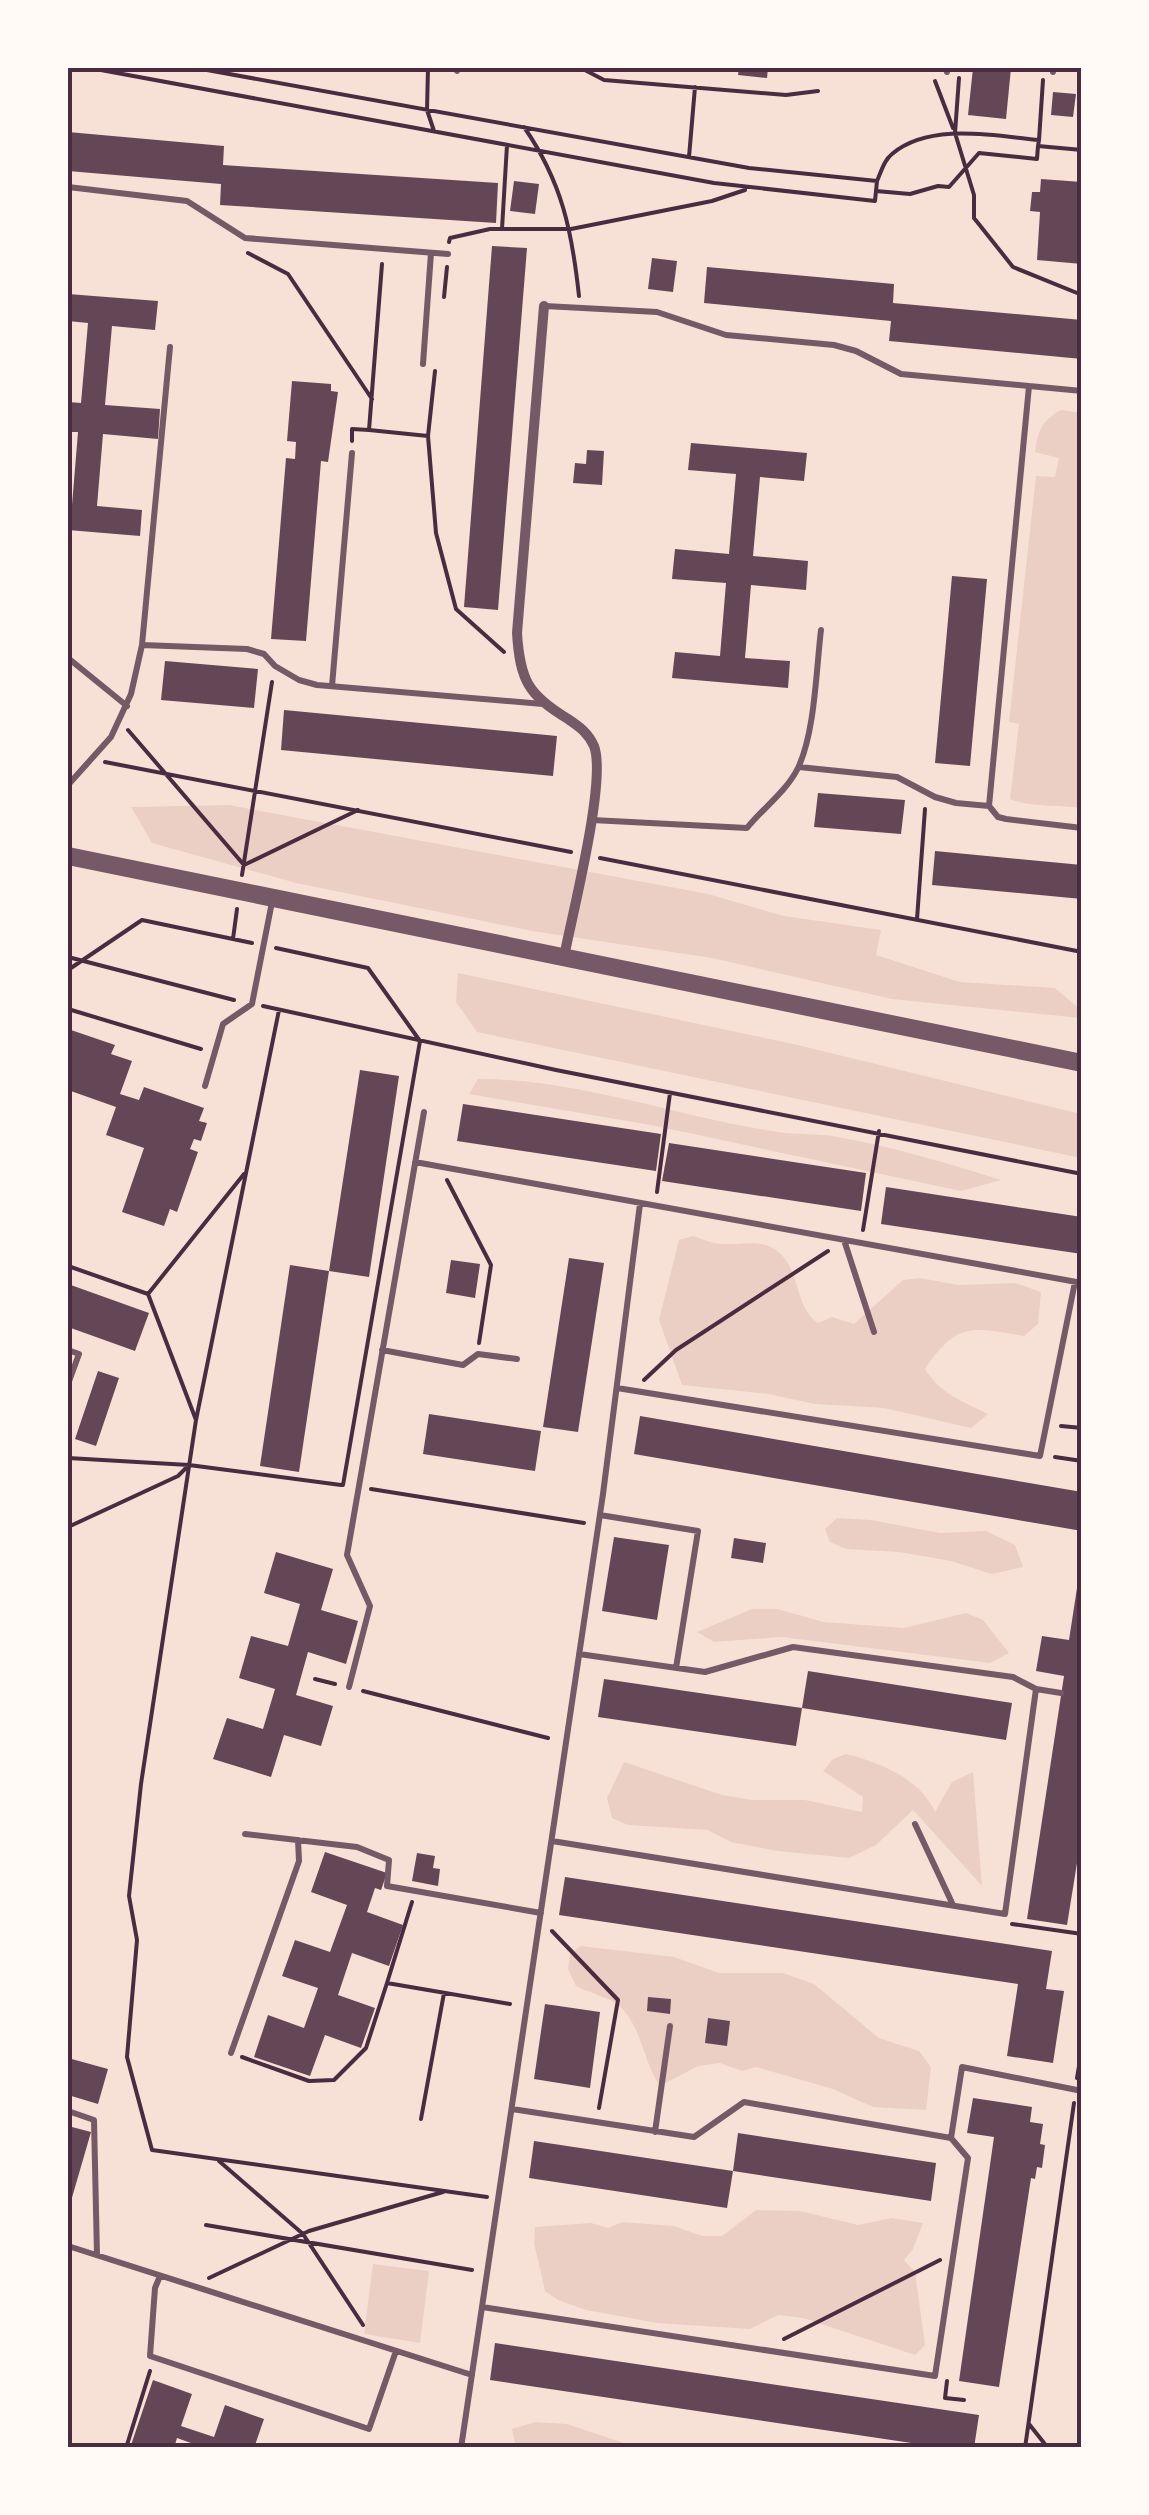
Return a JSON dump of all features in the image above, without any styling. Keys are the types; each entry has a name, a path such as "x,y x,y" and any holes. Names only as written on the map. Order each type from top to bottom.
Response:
{"street":[{"path":"544,306 517,634 519,665 526,683 543,704 584,729 598,764 564,957"},
{"path":"68,856 1082,1064"}],"lane":[{"path":"68,187 187,201 246,238 448,254"},
{"path":"423,364 431,252"},
{"path":"544,306 657,312 726,335 834,345 856,351 901,374 1082,391"},
{"path":"68,785 111,737 127,706 142,646 170,347"},
{"path":"1029,386 989,806 998,817 1006,819 1082,828"},
{"path":"332,686 352,453"},
{"path":"590,820 747,828 788,784 798,767 807,735 821,630"},
{"path":"142,646 247,649 264,654 275,666 299,680 332,686 543,704"},
{"path":"68,658 127,706"},
{"path":"798,767 897,777 956,803 989,806"},
{"path":"205,1086 223,1024 252,1004 272,899"},
{"path":"349,1687 370,1606 348,1555 424,1112"},
{"path":"415,1162 1078,1282 1040,1456 617,1388"},
{"path":"461,2448 580,1654 640,1204"},
{"path":"844,1240 874,1332"},
{"path":"68,1350 79,1354 68,1384"},
{"path":"382,1350 463,1364 478,1354 516,1359"},
{"path":"600,1515 698,1531 676,1668"},
{"path":"580,1654 704,1672 794,1648 1014,1677 1036,1689 1061,1693"},
{"path":"552,1840 1006,1914 1036,1689"},
{"path":"915,1824 954,1906"},
{"path":"246,1834 358,1847 388,1860 388,1886 541,1913"},
{"path":"232,2054 300,1862 298,1840"},
{"path":"656,2132 670,2026"},
{"path":"951,2138 962,2067 1078,2091"},
{"path":"482,2307 934,2376 968,2158 951,2138 744,2102 694,2137 512,2109"},
{"path":"68,2111 94,2120 96,2256"},
{"path":"68,2246 472,2376"},
{"path":"160,2276 155,2288 150,2356 369,2430 396,2352"}],"path":[{"path":"90,68 749,188 875,201 877,181 891,154 937,136 955,132 1082,150"},
{"path":"196,68 749,168 877,181"},
{"path":"428,68 427,110 434,131"},
{"path":"581,68 604,80 786,96 818,90"},
{"path":"930,68 974,195 974,218 1013,266 1082,295"},
{"path":"948,70 960,74 955,132"},
{"path":"876,191 910,194 949,186 979,153 1037,158 1043,72 1054,70"},
{"path":"689,157 695,87"},
{"path":"524,127 541,151 563,201 572,230 581,308"},
{"path":"502,229 507,145"},
{"path":"448,254 450,238 502,229 572,230 712,202 749,188"},
{"path":"352,453 352,428 369,430 384,249"},
{"path":"245,252 288,274 372,399"},
{"path":"428,436 436,533 456,609 519,665"},
{"path":"232,939 275,666"},
{"path":"119,719 244,865"},
{"path":"917,919 926,791"},
{"path":"244,865 358,810"},
{"path":"68,970 142,920 368,968 420,1041 343,1486"},
{"path":"68,957 252,1004 420,1041 1082,1174"},
{"path":"68,1009 215,1053"},
{"path":"279,1010 196,1420 137,1822 129,1896 137,1940 127,2058 152,2150 498,2198"},
{"path":"657,1192 670,1092"},
{"path":"863,1230 879,1132"},
{"path":"440,1166 491,1265 478,1354"},
{"path":"148,1294 247,1170"},
{"path":"632,1391 676,1350 844,1240"},
{"path":"68,1266 148,1294 196,1420"},
{"path":"1046,1424 1082,1428"},
{"path":"1049,1456 1080,1460 1082,1442"},
{"path":"68,1458 189,1465 598,1525"},
{"path":"68,1527 178,1476 189,1465"},
{"path":"316,1678 548,1738"},
{"path":"232,2054 308,2082 334,2080 366,2048 416,1891"},
{"path":"1006,1914 1012,1924 1082,1934"},
{"path":"552,1931 618,2000 597,2122"},
{"path":"387,1983 510,2004"},
{"path":"421,2119 444,1993"},
{"path":"1025,2448 1082,2048"},
{"path":"216,2158 303,2234 377,2346"},
{"path":"191,2286 303,2234 448,2191"},
{"path":"206,2226 472,2270"},
{"path":"761,2350 954,2253"},
{"path":"126,2448 151,2366"},
{"path":"947,2378 945,2398 964,2400"},
{"path":"1028,2424 1048,2448"}],"shaded area":[{"path":"1061,410 1081,413 1081,808 1010,799 1019,724 1009,722 1036,476 1055,477 1059,458 1035,452 1042,427"},
{"path":"229,805 708,894 784,916 881,930 876,955 960,982 1055,988 1081,1010 1081,1018 892,999 712,958 532,931 296,883 152,843 131,807"},
{"path":"458,973 798,1045 1081,1114 1081,1158 477,1032 456,1002"},
{"path":"478,1079 554,1085 778,1132 859,1141 1001,1180 961,1191 651,1125 469,1094"},
{"path":"693,1236 715,1243 757,1244 776,1250 790,1267 805,1307 818,1323 832,1317 854,1324 903,1280 920,1278 958,1285 1015,1283 1041,1292 1038,1324 1024,1336 978,1330 956,1336 925,1369 945,1391 988,1414 971,1428 884,1408 815,1404 768,1394 682,1385 659,1320 679,1240"},
{"path":"837,1518 940,1533 986,1531 1015,1545 1023,1567 992,1574 951,1561 899,1552 846,1549 830,1542 825,1529"},
{"path":"752,1609 777,1609 824,1622 904,1628 966,1613 983,1620 1009,1653 990,1663 782,1637 714,1642 697,1632"},
{"path":"846,1754 885,1767 909,1781 929,1800 935,1812 952,1782 973,1772 982,1886 913,1810 876,1845 849,1858 731,1842 708,1830 628,1825 612,1818 607,1798 624,1762 722,1795 752,1800 805,1800 862,1812 863,1797 823,1771 833,1759"},
{"path":"581,1946 674,1957 719,1973 783,1973 814,1984 879,2038 919,2051 931,2067 926,2110 873,2107 833,2089 756,2067 742,2071 720,2063 698,2066 660,2086 623,2010 614,2002 576,1986 568,1969 570,1953"},
{"path":"756,2210 800,2211 858,2225 892,2218 923,2223 904,2260 915,2272 925,2345 915,2355 803,2318 778,2315 750,2329 657,2323 586,2310 545,2291 534,2243 535,2227 591,2223 608,2228 622,2222 674,2226 702,2236 722,2236"},
{"path":"373,2264 429,2271 420,2343 364,2334"},
{"path":"535,2422 567,2424 636,2447 516,2447 512,2429"}],"building":[{"path":"739,68 768,68 767,78 738,75"},
{"path":"973,68 1011,68 1006,119 968,115"},
{"path":"1053,92 1076,94 1073,117 1051,115"},
{"path":"68,132 224,146 223,165 498,183 496,223 220,205 221,184 68,171"},
{"path":"1041,179 1082,182 1082,264 1037,260 1040,212 1030,211 1032,192 1040,192"},
{"path":"514,181 539,184 535,214 510,211"},
{"path":"492,246 527,248 498,610 464,607"},
{"path":"652,258 677,261 673,292 648,289"},
{"path":"707,267 894,284 893,303 1082,320 1082,359 889,341 891,321 704,303"},
{"path":"68,294 158,301 155,330 112,326 105,405 160,409 158,439 103,434 97,506 142,510 140,536 68,530 78,432 68,432 68,402 81,403 88,323 68,321"},
{"path":"292,381 331,384 331,391 338,392 328,462 321,461 306,641 271,639 286,458 295,459 296,442 287,441"},
{"path":"691,443 807,453 804,481 760,477 753,556 808,561 806,590 751,585 745,658 790,661 788,688 672,678 675,652 720,656 726,583 672,579 675,549 729,554 736,474 688,470"},
{"path":"587,450 604,451 602,485 573,483 575,463 586,464"},
{"path":"952,576 987,579 970,766 935,763"},
{"path":"165,661 258,669 254,708 161,700"},
{"path":"284,710 557,736 553,776 281,750"},
{"path":"818,793 905,800 901,834 814,827"},
{"path":"935,851 1082,865 1082,899 932,885"},
{"path":"68,1029 115,1045 111,1054 132,1061 120,1094 139,1100 144,1087 204,1108 199,1121 207,1123 201,1141 194,1139 190,1149 198,1152 177,1212 170,1209 164,1226 122,1212 144,1148 106,1135 116,1107 68,1090"},
{"path":"360,1070 399,1076 369,1277 329,1271"},
{"path":"463,1104 661,1134 656,1171 457,1141"},
{"path":"669,1143 866,1173 861,1211 662,1181"},
{"path":"886,1187 1082,1217 1082,1254 881,1224"},
{"path":"569,1258 604,1263 578,1432 543,1427"},
{"path":"451,1260 480,1264 475,1298 446,1293"},
{"path":"290,1265 329,1271 299,1472 260,1466"},
{"path":"68,1284 149,1313 135,1351 68,1327"},
{"path":"98,1371 119,1378 96,1446 75,1439"},
{"path":"429,1414 541,1431 535,1471 423,1454"},
{"path":"640,1416 1082,1492 1082,1531 634,1454"},
{"path":"614,1537 669,1545 657,1620 602,1611"},
{"path":"734,1538 766,1543 763,1563 731,1558"},
{"path":"276,1552 333,1569 321,1610 358,1621 346,1664 308,1652 296,1695 333,1706 321,1746 284,1735 271,1777 213,1759 227,1718 263,1729 275,1689 239,1678 251,1636 288,1646 300,1604 264,1593"},
{"path":"1079,1575 1082,1832 1067,1925 1027,1919 1064,1676 1036,1671 1042,1636 1069,1640"},
{"path":"808,1671 1012,1703 1006,1740 802,1708"},
{"path":"604,1679 802,1708 796,1746 598,1717"},
{"path":"325,1852 387,1873 381,1890 375,1888 367,1912 403,1925 389,1966 352,1953 338,1995 375,2008 361,2048 325,2035 310,2076 254,2057 268,2015 304,2028 318,1988 282,1976 295,1940 330,1952 347,1905 311,1892"},
{"path":"417,1853 435,1856 433,1868 440,1869 438,1886 412,1881"},
{"path":"565,1877 1052,1951 1046,1989 1064,1991 1053,2063 1007,2056 1018,1984 559,1915"},
{"path":"648,1997 671,1999 670,2014 647,2011"},
{"path":"545,2004 600,2012 590,2088 534,2079"},
{"path":"708,2018 730,2021 727,2046 705,2043"},
{"path":"68,2058 108,2069 98,2104 68,2095"},
{"path":"973,2098 1032,2107 1030,2122 1043,2124 1040,2144 1045,2145 1042,2168 1037,2167 1035,2179 1031,2178 999,2387 959,2381 994,2137 967,2133"},
{"path":"72,2127 91,2132 69,2208 68,2143"},
{"path":"738,2133 936,2163 931,2201 733,2171"},
{"path":"534,2141 733,2171 727,2208 529,2178"},
{"path":"495,2343 979,2415 974,2448 945,2448 490,2380"},
{"path":"153,2380 192,2394 181,2426 214,2437 225,2405 264,2419 254,2448 205,2448 177,2438 174,2448 130,2448"}]}
